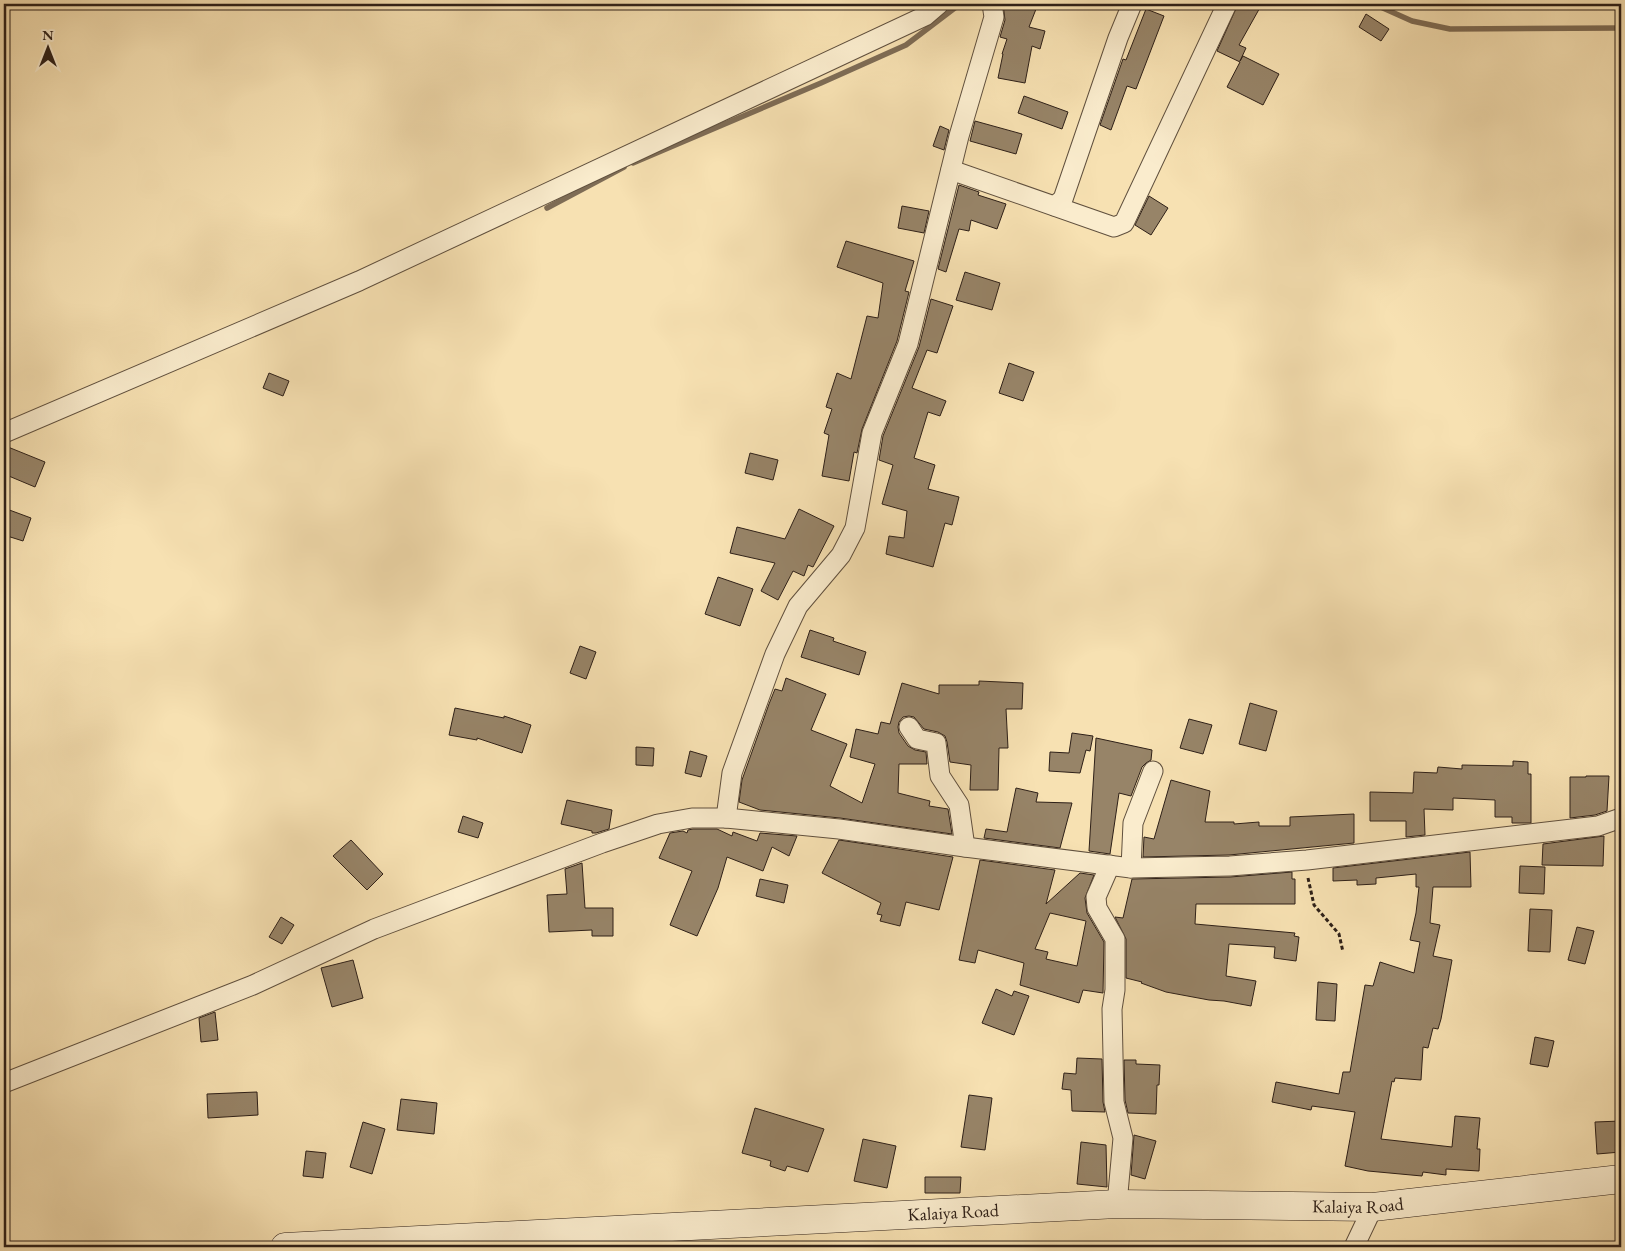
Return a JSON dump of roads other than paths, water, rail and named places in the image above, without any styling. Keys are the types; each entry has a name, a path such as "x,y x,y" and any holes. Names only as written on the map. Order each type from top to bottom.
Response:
{"main road":[{"name":"Kalaiya Road","path":"285,1247 1117,1204 1373,1207 1621,1179"}],"street":[{"path":"4,433 368,277 925,16 939,4"},
{"path":"726,818 732,773 775,654 798,606 841,555 855,528 872,433 908,344 950,170 994,17 992,4"},
{"path":"1055,206 1064,200 1118,38 1132,4"},
{"path":"950,170 1114,228 1124,223 1227,4"},
{"path":"909,727 917,740 936,743 940,776 959,805 965,847"},
{"path":"1131,868 1133,824 1153,771"},
{"path":"4,1083 252,985 374,929 602,843 658,824 692,818 726,818 839,829 1131,868 1230,866 1307,860 1598,826 1621,818"},
{"path":"1110,865 1096,897 1097,908 1115,939 1115,990 1112,1010 1114,1102 1123,1138 1117,1204"},
{"path":"1354,1247 1373,1207"}],"waterway":[{"path":"633,163 906,45 960,4"},
{"path":"1374,4 1412,21 1450,29 1621,28"},
{"path":"547,208 624,167"}]}
